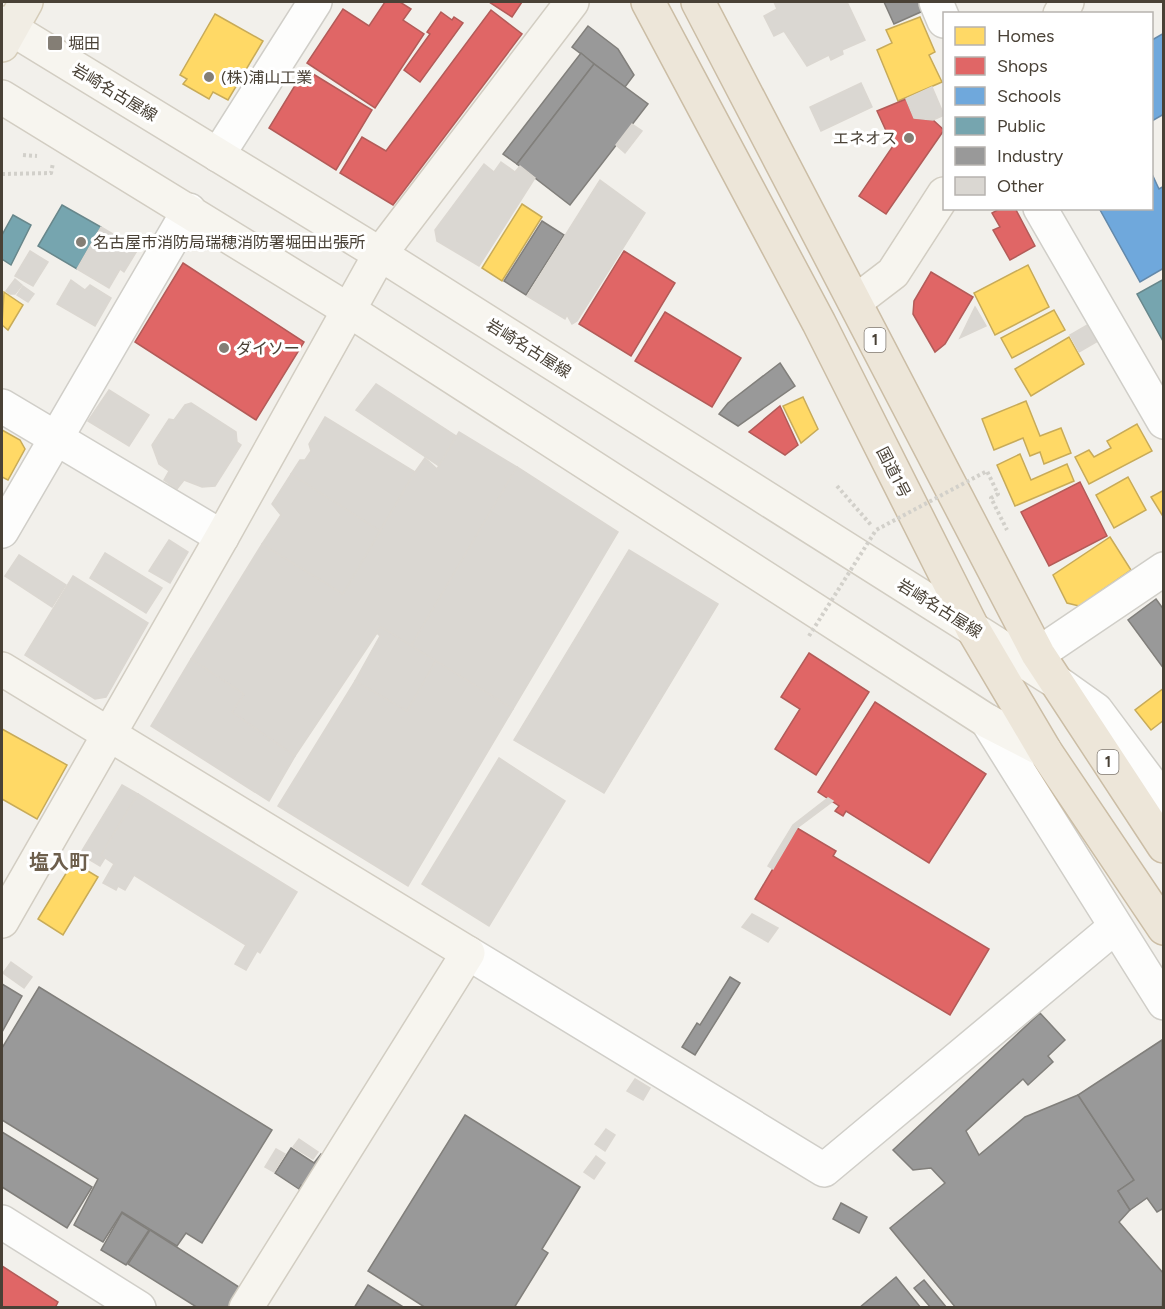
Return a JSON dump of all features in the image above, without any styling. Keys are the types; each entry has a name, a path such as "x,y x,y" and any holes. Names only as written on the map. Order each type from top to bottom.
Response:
{"highway":[{"name":"国道1号","path":"648,2 819,323 973,629 1045,751 1164,928"},
{"name":"1","path":"698,2 1045,667 1164,846"}],"main road":[{"path":"2,921 110,735 380,254 572,2"},
{"name":"岩崎名古屋線","path":"10,25 380,254 973,629 1045,667"},
{"path":"2,97 350,311 987,721 1045,751"},
{"path":"855,302 893,273 943,197"},
{"path":"2,669 468,953 246,1308"}],"street":[{"path":"218,155 315,2"},
{"path":"936,2 943,17"},
{"path":"2,531 189,210"},
{"path":"1041,210 1164,422"},
{"path":"2,406 222,537"},
{"path":"1164,569 1045,667 1096,710 1164,801"},
{"path":"987,721 1164,1003"},
{"path":"468,953 824,1170 1115,927"},
{"path":"2,1222 139,1308"}],"path":[{"path":"23,155 43,157"},
{"path":"2,174 51,173 53,158"},
{"path":"809,636 876,530 987,471 998,494 991,498 1007,530"},
{"path":"837,486 876,530"}],"building: Homes":[{"path":"215,14 263,41 228,100 213,92 209,99 183,84 187,79 180,75"},
{"path":"920,17 935,52 929,55 942,82 898,101 877,50 892,43 886,30"},
{"path":"522,204 542,217 502,281 482,268"},
{"path":"1028,265 1049,307 995,335 974,293"},
{"path":"4,292 23,305 8,330 2,325"},
{"path":"1054,310 1065,330 1012,358 1001,338"},
{"path":"1069,337 1084,364 1031,396 1015,369"},
{"path":"803,397 818,429 801,443 783,406"},
{"path":"1026,401 1040,436 1061,428 1071,453 1044,464 1040,452 1030,456 1023,438 994,450 982,419"},
{"path":"1137,424 1152,451 1089,484 1075,457 1089,450 1094,457 1111,448 1107,441"},
{"path":"2,430 20,440 25,449 8,480 2,477"},
{"path":"1020,454 1031,480 1067,464 1074,481 1015,506 997,465"},
{"path":"1128,477 1146,510 1114,528 1096,495"},
{"path":"1164,490 1164,518 1151,497"},
{"path":"1110,537 1131,570 1079,606 1067,603 1053,575"},
{"path":"1164,688 1164,720 1151,730 1135,710"},
{"path":"2,729 67,765 37,819 2,799"},
{"path":"73,862 98,877 63,935 38,919"}],"building: Shops":[{"path":"385,2 400,2 411,9 403,20 424,34 375,108 307,63 343,9 369,26"},
{"path":"489,2 522,2 512,17"},
{"path":"491,10 522,34 393,205 340,173 362,137 386,151"},
{"path":"441,12 452,20 454,17 463,23 420,82 404,70 430,34 427,32"},
{"path":"305,69 372,110 336,170 269,128"},
{"path":"906,99 914,118 933,120 943,129 886,214 859,196 893,146 877,111"},
{"path":"997,210 1016,210 1035,246 1010,260 993,230 1000,227 992,213"},
{"path":"624,251 675,283 631,356 579,324"},
{"path":"183,263 304,342 256,420 135,342"},
{"path":"931,272 973,297 945,344 935,352 913,314 914,301"},
{"path":"665,312 741,358 712,407 635,361"},
{"path":"780,406 798,445 785,455 749,432"},
{"path":"1080,482 1107,536 1049,566 1021,512"},
{"path":"809,653 869,692 816,775 775,749 800,709 781,697"},
{"path":"875,702 986,774 929,863 846,811 843,816 835,811 839,806 818,792"},
{"path":"797,828 836,851 833,856 989,949 950,1015 755,899"},
{"path":"2,1266 58,1302 55,1308 2,1308"}],"building: Schools":[{"path":"1164,33 1164,114 1153,120 1153,39"},
{"path":"1153,176 1159,189 1164,186 1164,268 1140,282 1100,210 1153,210"}],"building: Public":[{"path":"62,205 101,227 77,269 38,246"},
{"path":"13,215 31,225 11,265 2,259 2,235"},
{"path":"1164,279 1164,343 1137,294"}],"building: Industry":[{"path":"884,2 919,2 923,11 894,24"},
{"path":"588,26 618,49 634,75 625,87 572,47"},
{"path":"581,53 594,64 517,164 503,154"},
{"path":"594,64 648,104 570,205 517,164"},
{"path":"542,221 564,235 526,295 504,281"},
{"path":"780,363 795,386 738,426 719,414 728,403"},
{"path":"1156,599 1164,610 1164,669 1128,620"},
{"path":"730,977 740,983 695,1055 682,1047 697,1023 700,1025"},
{"path":"2,984 22,996 2,1032"},
{"path":"39,987 272,1130 202,1243 186,1233 177,1246 122,1212 103,1242 74,1225 98,1179 2,1120 2,1048"},
{"path":"1040,1013 1065,1040 1048,1056 1053,1062 1028,1085 1023,1079 966,1131 979,1155 1025,1117 1078,1095 1134,1180 1118,1191 1130,1210 1119,1222 1164,1274 1162,1308 956,1308 890,1228 945,1183 931,1168 913,1170 893,1150"},
{"path":"1162,1040 1164,1208 1157,1212 1147,1198 1130,1210 1118,1191 1134,1180 1078,1095"},
{"path":"465,1115 580,1187 542,1249 548,1253 514,1308 426,1308 368,1271"},
{"path":"2,1132 92,1187 67,1228 2,1187"},
{"path":"291,1148 314,1163 321,1154 327,1158 307,1189 301,1185 299,1189 275,1173"},
{"path":"841,1203 867,1217 859,1233 833,1219"},
{"path":"122,1213 149,1230 126,1265 101,1250"},
{"path":"150,1230 242,1289 230,1308 198,1308 128,1264"},
{"path":"896,1277 921,1308 859,1308"},
{"path":"924,1280 947,1308 931,1308 914,1288"},
{"path":"368,1285 405,1308 354,1308"}],"building: Other":[{"path":"774,2 847,2 865,40 842,50 843,54 831,60 829,55 807,66 784,31 774,36 764,16 777,9"},
{"path":"861,83 872,107 821,131 810,107"},
{"path":"932,87 943,115 933,120 914,118 906,99"},
{"path":"632,124 642,131 625,153 616,145"},
{"path":"501,162 515,172 520,166 535,178 479,266 437,241 435,230 484,164 494,172"},
{"path":"600,180 645,213 577,321 572,324 567,315 565,319 527,296"},
{"path":"101,227 138,249 124,272 120,269 109,288 77,269"},
{"path":"30,251 48,262 33,286 15,276"},
{"path":"15,279 22,285 15,294 10,294 6,291"},
{"path":"71,280 85,290 90,285 111,298 95,326 57,304"},
{"path":"23,286 34,294 28,302 17,295"},
{"path":"975,307 986,326 960,338"},
{"path":"1089,324 1098,341 1079,352 1070,335"},
{"path":"376,384 456,436 439,466 356,410"},
{"path":"109,390 149,415 129,446 88,421"},
{"path":"191,403 236,432 237,442 241,445 215,486 202,487 184,480 177,489 164,480 169,471 159,464 152,445 169,419 174,420 185,405"},
{"path":"325,417 415,472 380,531 291,474 300,460 305,460 311,451 309,444"},
{"path":"459,432 517,467 411,646 381,627 295,756 232,712 244,694 191,659 262,544 343,594 425,458 437,469"},
{"path":"517,467 618,532 513,709 411,646"},
{"path":"291,474 380,531 343,594 262,544 281,515 272,504"},
{"path":"169,540 188,552 170,583 149,571"},
{"path":"629,550 718,604 604,793 514,740"},
{"path":"105,553 162,588 146,613 90,578"},
{"path":"19,555 66,585 52,607 5,576"},
{"path":"73,576 148,623 106,697 95,699 25,655"},
{"path":"381,627 436,661 407,711 355,681 380,636 376,632"},
{"path":"191,659 244,694 232,712 295,756 269,801 151,726"},
{"path":"436,661 513,709 408,886 278,806 355,681 407,711"},
{"path":"499,758 565,801 489,926 422,884"},
{"path":"122,785 138,794 101,855 105,858 100,866 80,854"},
{"path":"138,794 297,892 260,953 257,951 246,970 235,964 246,945 134,875 125,890 118,886 116,890 103,883 114,864 101,855"},
{"path":"828,798 833,801 797,828 773,869 768,866 793,825"},
{"path":"752,914 778,928 768,942 742,927"},
{"path":"11,962 32,977 24,988 3,973"},
{"path":"635,1079 650,1088 643,1100 627,1091"},
{"path":"606,1129 615,1135 605,1151 595,1144"},
{"path":"299,1139 318,1152 313,1159 293,1147"},
{"path":"276,1149 285,1154 274,1172 265,1167"},
{"path":"596,1156 605,1163 594,1179 584,1172"}],"place":[{"name":"堀田","path":"55,43"},
{"name":"(株)浦山工業","path":"209,77"},
{"name":"エネオス","path":"909,138"},
{"name":"名古屋市消防局瑞穂消防署堀田出張所","path":"81,242"},
{"name":"ダイソー","path":"224,348"}],"district":[{"name":"塩入町","path":"59,862"}]}
